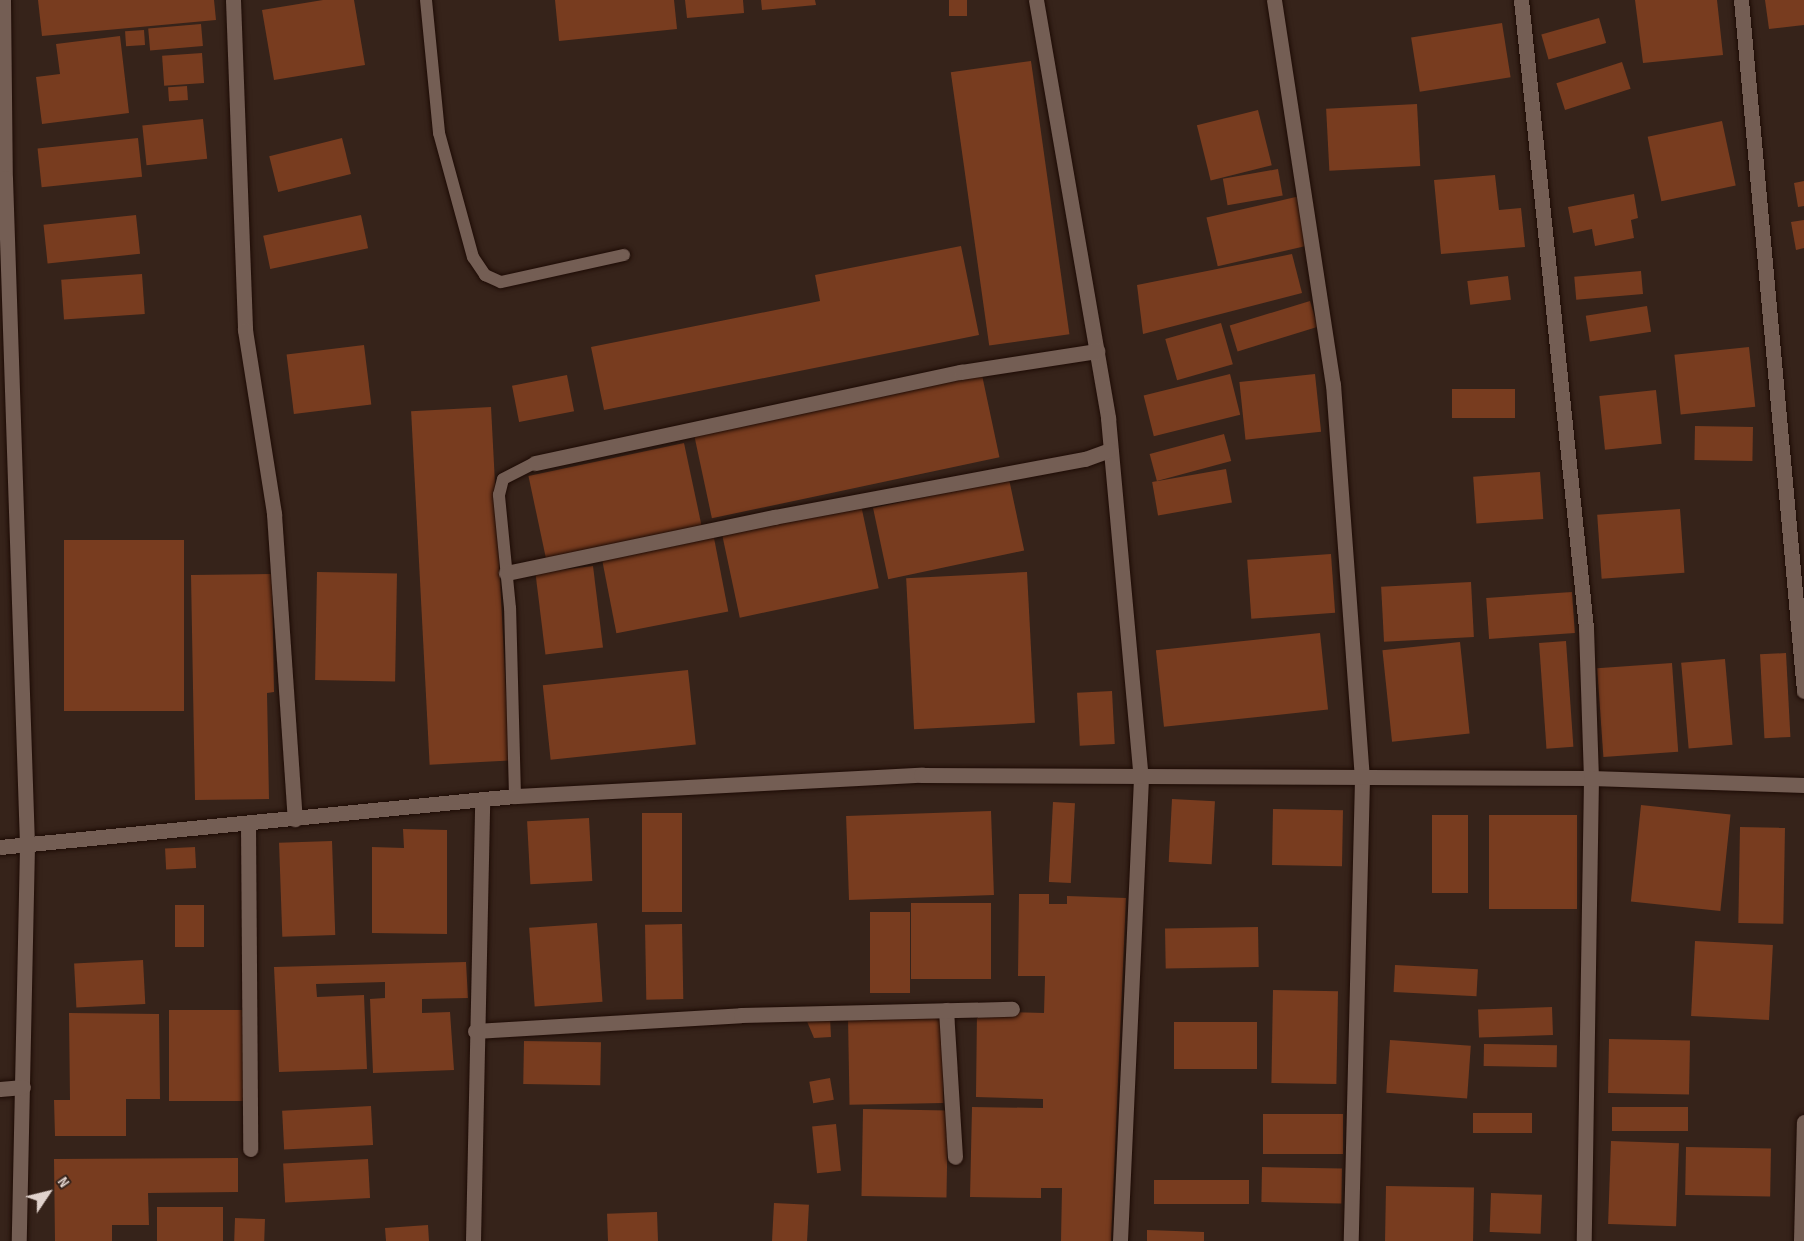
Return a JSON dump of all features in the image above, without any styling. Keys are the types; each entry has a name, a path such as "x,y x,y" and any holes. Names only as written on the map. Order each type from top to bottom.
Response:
{"street":[{"path":"3,0 5,178 27,846 19,1241"},
{"path":"233,0 245,330 274,514 295,819"},
{"path":"1036,0 1097,351 1110,450 1141,778 1120,1241"},
{"path":"1274,0 1334,384 1362,779 1351,1241"},
{"path":"1521,0 1586,628 1591,778 1584,1241"},
{"path":"1741,0 1804,691"},
{"path":"535,463 961,372 1097,351"},
{"path":"506,573 774,517 1085,459 1110,450"},
{"path":"0,847 515,796 921,775 1362,779 1591,778 1804,785"},
{"path":"473,1241 475,1031 482,799"},
{"path":"248,824 250,1149"},
{"path":"475,1031 741,1015 1012,1009"},
{"path":"946,1010 955,1157"},
{"path":"0,1089 23,1087"},
{"path":"1801,1241 1804,1122"}],"lane":[{"path":"426,0 439,133 473,257 485,275 501,282 624,255"},
{"path":"515,796 501,487 503,479 514,470 535,463"}],"building":[{"path":"38,0 214,0 216,20 42,36"},
{"path":"323,0 354,0 365,65 274,80 262,10"},
{"path":"555,0 674,0 677,29 559,41"},
{"path":"685,0 743,0 744,13 687,18"},
{"path":"761,0 815,0 816,5 762,10"},
{"path":"949,0 967,0 967,16 949,16"},
{"path":"1635,0 1717,0 1723,55 1643,63"},
{"path":"1765,0 1804,0 1804,25 1769,29"},
{"path":"1599,18 1606,43 1548,60 1541,35"},
{"path":"1502,23 1511,77 1420,92 1411,37"},
{"path":"201,24 203,46 150,51 148,29"},
{"path":"144,30 145,45 126,46 125,31"},
{"path":"120,36 129,113 42,124 36,77 60,74 56,44"},
{"path":"202,53 204,83 164,86 162,56"},
{"path":"1031,61 1069,334 989,346 951,72"},
{"path":"1622,62 1631,89 1565,110 1556,83"},
{"path":"187,86 188,100 169,101 168,87"},
{"path":"1417,104 1420,166 1329,171 1326,109"},
{"path":"1258,110 1272,165 1211,181 1197,125"},
{"path":"203,119 207,159 147,165 142,125"},
{"path":"1722,121 1736,186 1661,201 1648,137"},
{"path":"138,138 142,177 42,187 38,149"},
{"path":"342,138 351,174 278,192 269,156"},
{"path":"1278,169 1283,196 1228,205 1223,179"},
{"path":"1495,175 1499,210 1521,208 1525,247 1441,254 1434,180"},
{"path":"1804,181 1804,206 1798,207 1794,183"},
{"path":"1634,194 1638,218 1631,220 1634,238 1595,246 1592,229 1573,233 1568,207"},
{"path":"1300,196 1311,245 1218,266 1206,218"},
{"path":"136,215 140,254 48,264 44,225"},
{"path":"361,215 368,248 270,269 263,236"},
{"path":"1804,220 1804,248 1796,250 1791,222"},
{"path":"961,246 979,335 604,410 591,347 820,301 815,275"},
{"path":"1292,254 1302,293 1143,334 1137,285"},
{"path":"1641,271 1643,294 1576,300 1574,277"},
{"path":"142,274 145,314 64,320 61,280"},
{"path":"1508,276 1511,300 1470,305 1467,281"},
{"path":"1310,301 1318,327 1238,351 1230,326"},
{"path":"1647,306 1651,332 1590,341 1586,316"},
{"path":"1221,323 1233,364 1177,380 1165,339"},
{"path":"364,345 371,405 294,414 287,355"},
{"path":"1749,347 1755,407 1681,415 1674,355"},
{"path":"1230,374 1240,415 1154,436 1144,396"},
{"path":"1315,374 1321,432 1245,440 1239,382"},
{"path":"567,375 574,411 519,422 512,386"},
{"path":"982,375 999,457 712,518 694,436"},
{"path":"1452,389 1515,389 1515,418 1452,418"},
{"path":"1656,390 1662,444 1605,450 1599,396"},
{"path":"491,407 510,761 430,765 411,411"},
{"path":"1695,426 1753,427 1752,461 1694,460"},
{"path":"1224,434 1231,461 1157,481 1150,454"},
{"path":"684,443 702,526 546,559 528,476"},
{"path":"1226,469 1232,502 1158,516 1152,482"},
{"path":"1540,472 1543,519 1476,524 1473,477"},
{"path":"1009,479 1024,550 888,579 873,508"},
{"path":"861,505 879,588 740,618 722,535"},
{"path":"1680,509 1684,573 1602,579 1597,515"},
{"path":"714,538 728,612 616,633 602,560"},
{"path":"64,540 184,540 184,711 64,711"},
{"path":"1331,554 1335,613 1251,619 1247,560"},
{"path":"593,566 603,647 545,654 535,573"},
{"path":"317,572 397,573 395,681 315,680"},
{"path":"1027,572 1035,723 914,729 906,578"},
{"path":"272,574 274,692 267,693 269,799 195,800 191,575"},
{"path":"1471,582 1474,637 1384,642 1381,587"},
{"path":"1572,592 1575,633 1489,639 1486,598"},
{"path":"1320,633 1328,710 1164,727 1156,650"},
{"path":"1566,641 1573,747 1546,749 1539,643"},
{"path":"1460,642 1470,733 1392,742 1382,650"},
{"path":"1786,653 1790,737 1764,738 1760,654"},
{"path":"1725,659 1732,745 1689,749 1681,663"},
{"path":"1672,663 1678,752 1603,757 1597,668"},
{"path":"688,670 696,745 551,760 543,685"},
{"path":"1112,691 1115,744 1080,746 1077,693"},
{"path":"1172,799 1215,801 1212,864 1169,862"},
{"path":"1053,802 1075,803 1071,883 1049,882"},
{"path":"1641,805 1731,814 1720,911 1631,901"},
{"path":"1273,809 1343,810 1342,866 1272,865"},
{"path":"991,811 994,895 849,900 846,816"},
{"path":"642,813 682,813 682,912 642,912"},
{"path":"1432,815 1468,815 1468,893 1432,893"},
{"path":"1489,815 1577,815 1577,909 1489,909"},
{"path":"589,818 592,881 530,884 527,821"},
{"path":"1740,827 1785,828 1783,924 1738,923"},
{"path":"403,829 447,830 447,934 372,933 372,847 404,848"},
{"path":"332,841 335,935 282,937 279,843"},
{"path":"195,847 196,868 166,870 165,849"},
{"path":"1019,894 1049,894 1049,904 1067,904 1067,896 1126,898 1111,1241 1061,1241 1062,1188 1041,1188 1041,1198 970,1197 972,1107 1043,1108 1043,1099 976,1097 977,1011 1044,1013 1045,976 1018,976"},
{"path":"911,903 991,903 991,979 911,979"},
{"path":"175,905 204,905 204,947 175,947"},
{"path":"870,912 910,912 910,993 870,993"},
{"path":"597,923 603,1002 535,1007 529,928"},
{"path":"682,924 683,999 646,1000 645,925"},
{"path":"1258,927 1259,967 1166,969 1165,929"},
{"path":"1695,941 1773,945 1769,1020 1691,1016"},
{"path":"143,960 145,1004 76,1008 74,964"},
{"path":"466,962 468,998 422,999 422,1013 450,1012 454,1070 373,1073 370,999 385,998 385,982 316,984 317,997 364,995 367,1069 279,1072 274,967"},
{"path":"1395,965 1478,969 1476,996 1394,992"},
{"path":"1273,990 1338,991 1336,1084 1271,1083"},
{"path":"1552,1007 1553,1035 1479,1038 1478,1010"},
{"path":"169,1010 243,1010 243,1101 169,1101"},
{"path":"69,1013 159,1014 160,1099 126,1099 126,1136 55,1136 54,1100 70,1100"},
{"path":"942,1016 944,1103 850,1105 848,1018"},
{"path":"830,1018 831,1037 814,1038 806,1019"},
{"path":"1174,1022 1257,1022 1257,1069 1174,1069"},
{"path":"1609,1039 1690,1040 1689,1094 1608,1093"},
{"path":"1390,1040 1471,1046 1467,1099 1386,1093"},
{"path":"524,1041 601,1042 600,1085 523,1084"},
{"path":"1484,1044 1557,1045 1557,1067 1484,1066"},
{"path":"830,1078 834,1100 813,1103 809,1082"},
{"path":"371,1106 373,1145 284,1150 282,1111"},
{"path":"1612,1107 1688,1107 1688,1131 1612,1131"},
{"path":"863,1109 948,1110 946,1197 861,1196"},
{"path":"1473,1113 1532,1113 1532,1133 1473,1133"},
{"path":"1263,1114 1343,1114 1343,1154 1263,1154"},
{"path":"836,1124 841,1171 817,1173 812,1127"},
{"path":"1611,1141 1679,1143 1676,1226 1608,1224"},
{"path":"1686,1147 1771,1148 1770,1196 1685,1195"},
{"path":"238,1158 238,1192 148,1193 149,1225 112,1225 112,1241 55,1241 54,1159"},
{"path":"368,1159 370,1198 285,1202 283,1163"},
{"path":"1262,1167 1342,1168 1341,1203 1261,1202"},
{"path":"1154,1180 1249,1180 1249,1204 1154,1204"},
{"path":"1386,1186 1474,1188 1473,1241 1385,1241"},
{"path":"1491,1193 1542,1195 1541,1234 1490,1232"},
{"path":"774,1203 809,1205 807,1241 772,1241"},
{"path":"157,1207 223,1207 223,1241 157,1241"},
{"path":"657,1212 658,1241 608,1241 607,1214"},
{"path":"235,1218 265,1219 264,1241 234,1241"},
{"path":"428,1225 429,1241 386,1241 385,1228"},
{"path":"1147,1230 1204,1232 1204,1241 1147,1241"}]}
